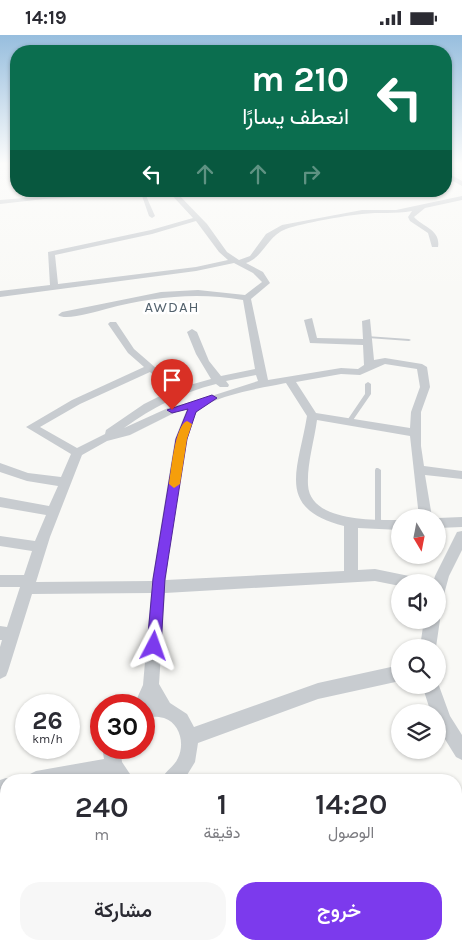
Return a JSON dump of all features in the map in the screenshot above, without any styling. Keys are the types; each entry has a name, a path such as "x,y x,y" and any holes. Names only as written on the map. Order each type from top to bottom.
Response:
{"street":[{"path":"148,207 152,216"},
{"path":"62,315 89,312 148,296 198,291 248,297 266,283 263,276 256,269 237,262 214,243 208,231 184,207"},
{"path":"422,207 413,213 411,217 430,230 434,236 434,245"},
{"path":"0,294 237,262 254,256 262,241 273,231 285,227 362,211 384,213 422,207"},
{"path":"54,286 50,254 152,232 197,219"},
{"path":"248,297 263,383 258,385"},
{"path":"309,320 312,341 368,340"},
{"path":"367,321 369,366"},
{"path":"113,324 131,351 178,392"},
{"path":"192,332 205,361 217,380 234,392"},
{"path":"103,438 126,432 172,410 258,385 341,371 360,372 369,366 385,361 422,367 425,387 416,412 416,433 425,509"},
{"path":"77,453 32,427 76,402 151,368"},
{"path":"0,671 6,633 28,584 53,511 77,453 103,438 144,409 178,392 217,380 261,371"},
{"path":"290,381 312,417 303,473 302,492 307,502 317,512 351,522 391,525"},
{"path":"147,694 151,685 158,587 182,439 192,410 212,398"},
{"path":"312,417 416,433"},
{"path":"0,467 27,477 64,482"},
{"path":"419,470 462,475"},
{"path":"0,502 53,511"},
{"path":"446,522 462,521"},
{"path":"351,522 351,576"},
{"path":"443,574 458,552 462,536"},
{"path":"0,541 40,547"},
{"path":"0,581 28,584 158,587 375,575 391,578"},
{"path":"189,738 318,691 391,675"},
{"path":"151,685 164,709"},
{"path":"433,694 442,721 462,751"},
{"path":"155,708 175,714 183,722 189,738 187,759 177,774"},
{"path":"115,759 119,774"}],"lane":[{"path":"368,340 409,340"},
{"path":"348,422 368,394 368,383"},
{"path":"378,470 378,525"}],"slow traffic":[{"path":"174,484 182,439 187,424"}],"district":[{"name":"AWDAH","path":"172,307"}],"route":[{"path":"154,646 159,579 182,439 192,410 212,398 172,410"}]}
